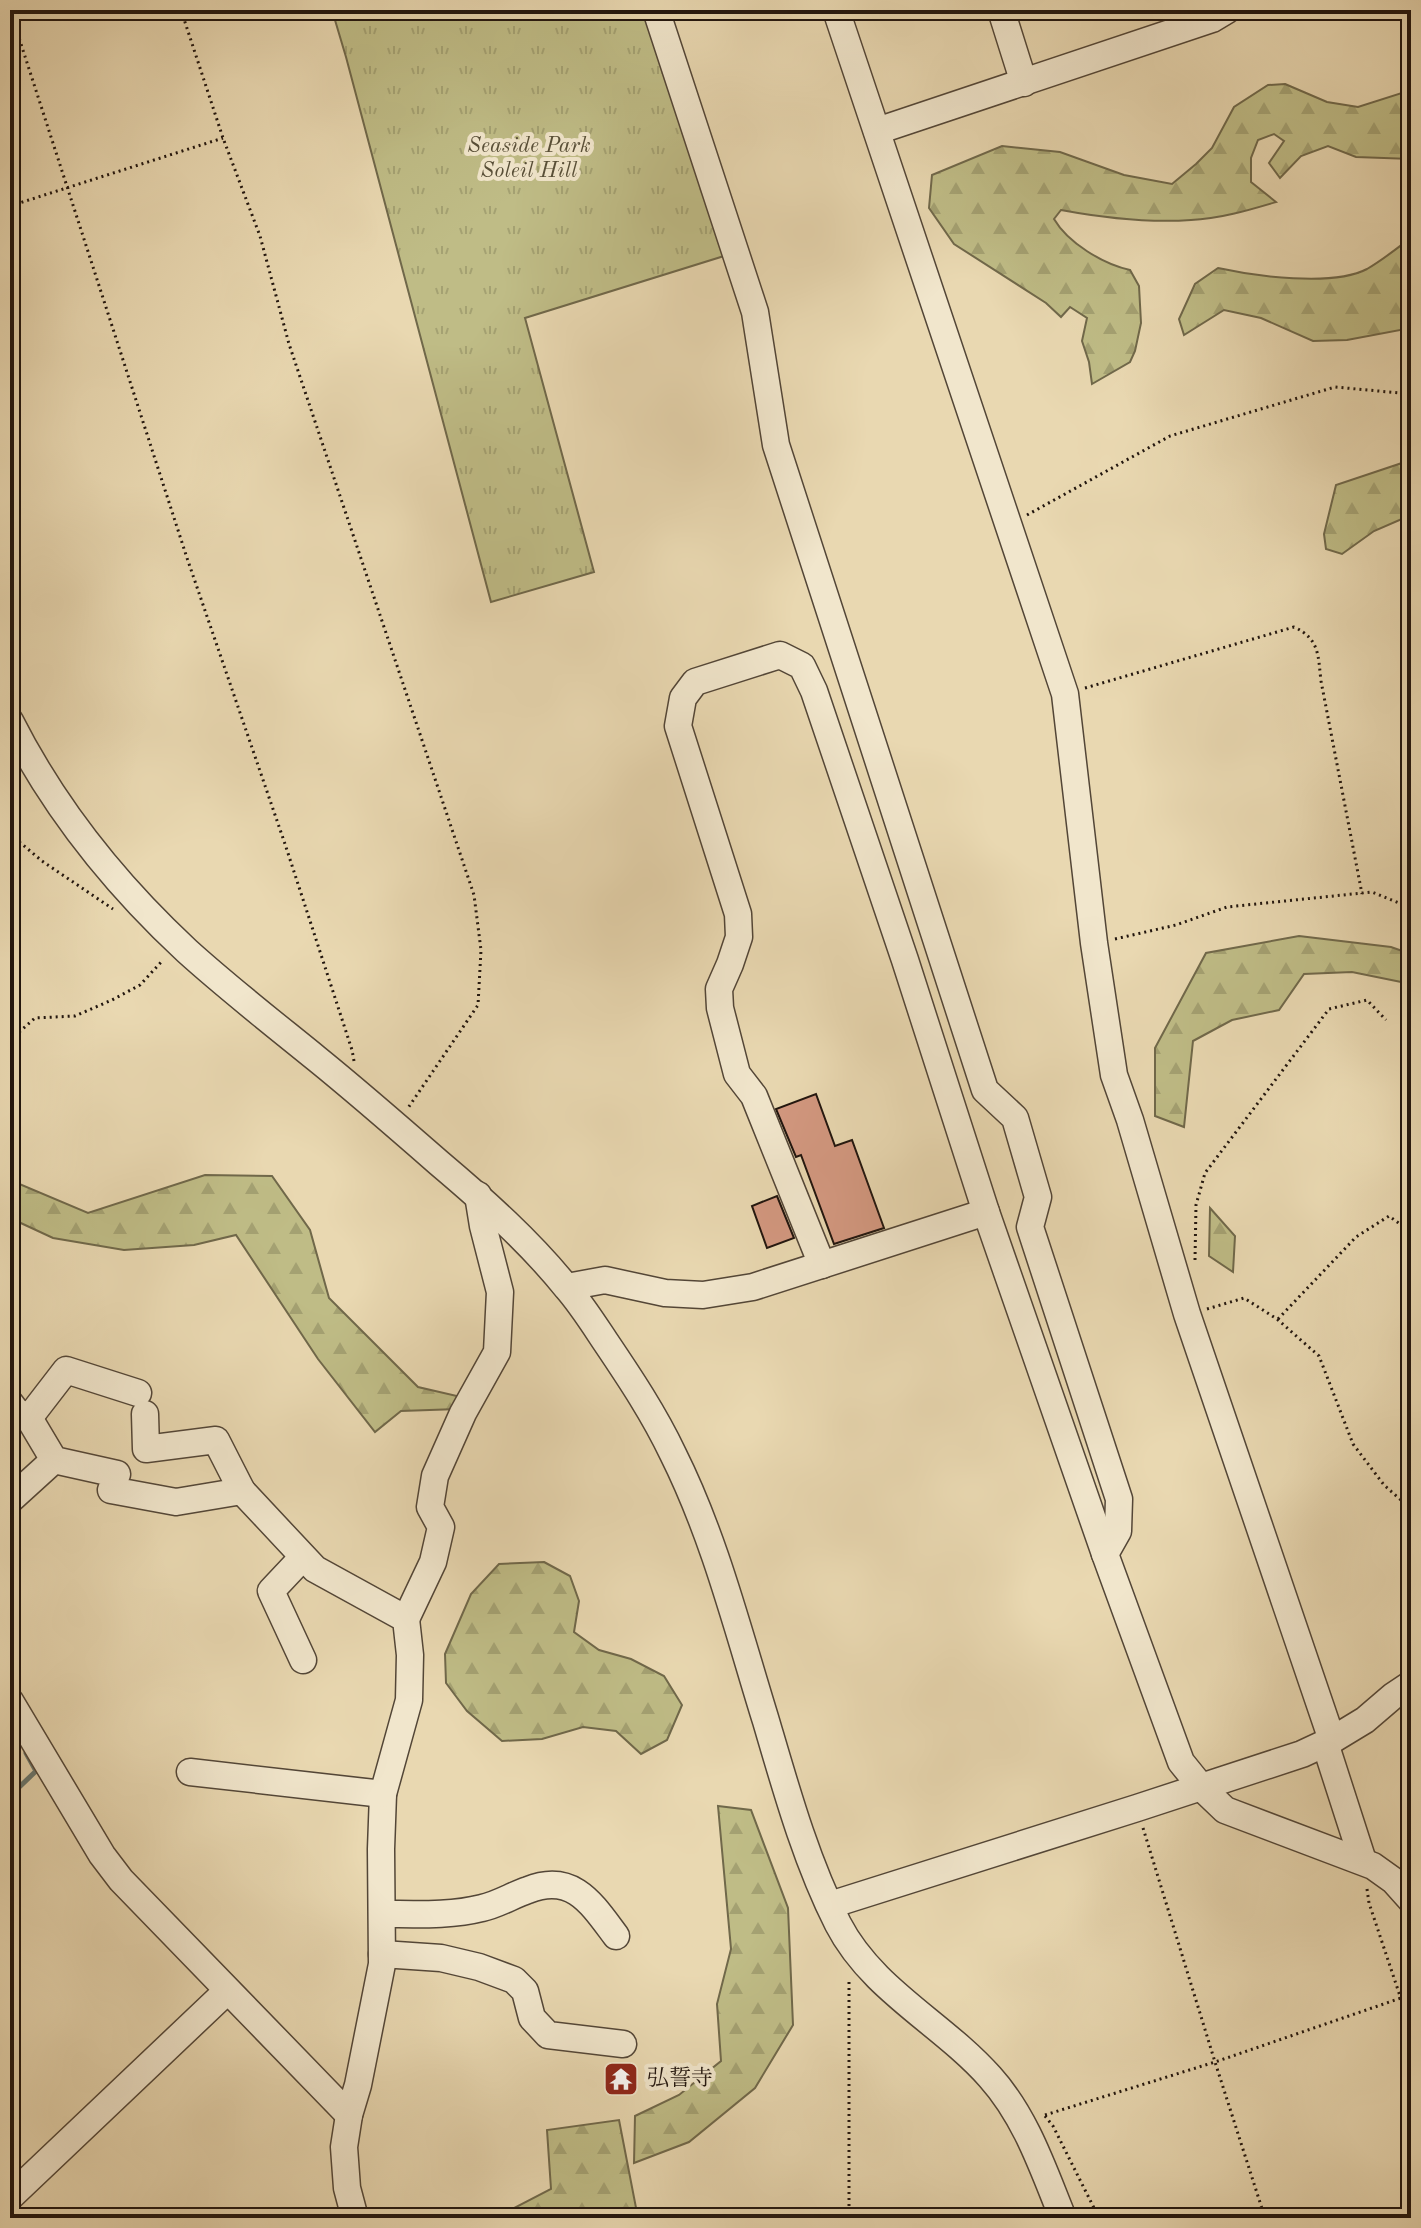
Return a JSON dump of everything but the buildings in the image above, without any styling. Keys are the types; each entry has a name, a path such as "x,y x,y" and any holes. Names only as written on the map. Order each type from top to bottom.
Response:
{"street":[{"path":"656,10 755,312 776,445 985,1090 1015,1118 1038,1197 1030,1227 1119,1499 1118,1531 1105,1554"},
{"path":"836,10 1065,694 1094,943 1114,1075 1187,1314 1329,1742 1363,1861"},
{"path":"1001,10 1024,83"},
{"path":"877,131 1212,19 1227,10"},
{"path":"822,1265 754,1096 737,1074 720,1008 719,989 739,937 738,914 678,726 683,698 695,682 780,655 802,666 820,706 986,1212 1181,1762 1225,1810 1363,1861 1394,1881 1411,1900"},
{"path":"10,721 67,817 140,904 179,943 478,1195 567,1287 639,1391 675,1456 725,1589 802,1840 839,1927 899,1999 960,2046 1034,2119 1063,2218"},
{"path":"355,2218 347,2188 344,2147 367,2044 382,1954 383,1794 409,1700 410,1655 406,1619 433,1562 441,1527 430,1507 435,1476 463,1413 497,1352 500,1292 478,1195"},
{"path":"567,1287 605,1280 665,1293 703,1295 753,1287 986,1212"},
{"path":"242,1491 176,1502 111,1490 117,1474 54,1460 19,1410 66,1370 141,1403 146,1449 216,1440 242,1491 315,1569 406,1619"},
{"path":"10,1500 54,1460"},
{"path":"303,1557 271,1591 303,1660"},
{"path":"830,1905 1302,1754 1365,1720 1411,1684"},
{"path":"10,1701 102,1855 121,1880 349,2115"},
{"path":"190,1772 383,1794"},
{"path":"383,1914 424,1914 482,1908 532,1888 558,1883 588,1899 616,1936"},
{"path":"382,1954 441,1958 502,1975 514,1980 525,1991 532,2018 548,2035 623,2044"},
{"path":"10,2197 227,1991"}],"path":[{"path":"10,10 187,558 352,1050 358,1093"},
{"path":"181,10 223,138 260,236 289,344 474,895 481,950 478,1005 425,1080 398,1125"},
{"path":"10,206 223,138"},
{"path":"1008,525 1170,436 1335,387 1411,394"},
{"path":"1065,694 1294,627 1305,632 1316,646 1362,894"},
{"path":"10,834 42,861 113,909"},
{"path":"1094,943 1176,925 1227,907 1372,892 1411,908"},
{"path":"10,1040 35,1018 75,1016 140,985 179,943"},
{"path":"1195,1268 1196,1205 1205,1173 1329,1009 1367,1000 1386,1020"},
{"path":"1277,1319 1356,1237 1389,1216 1411,1232"},
{"path":"1187,1314 1244,1298 1277,1319 1319,1356 1353,1444 1384,1485 1411,1509"},
{"path":"1137,1808 1265,2218"},
{"path":"1363,1861 1369,1903 1411,2029"},
{"path":"849,1940 849,2218"},
{"path":"1034,2119 1215,2062 1401,1998"},
{"path":"1034,2119 1053,2126 1099,2218"}],"green space":[{"name":"Seaside Park Soleil Hill","path":"332,10 645,10 724,256 525,318 594,572 491,602"},
{"path":"1285,84 1327,102 1358,107 1411,90 1411,159 1356,157 1328,146 1301,156 1280,178 1269,163 1284,141 1274,134 1258,140 1251,158 1251,182 1276,202 1223,216 1175,221 1126,219 1061,210 1054,219 1068,236 1098,258 1130,270 1139,286 1141,323 1130,362 1092,384 1082,341 1087,318 1070,307 1061,317 1046,303 954,244 929,208 932,175 1002,146 1060,152 1124,175 1172,184 1212,148 1234,107 1268,85"},
{"path":"1411,240 1411,328 1347,340 1313,341 1261,318 1224,310 1184,335 1179,319 1195,284 1218,268 1272,277 1334,278 1367,269"},
{"path":"1411,460 1411,515 1374,531 1342,554 1326,549 1324,534 1336,485"},
{"path":"1299,936 1391,947 1411,954 1411,984 1352,972 1304,974 1279,1010 1232,1020 1193,1041 1184,1127 1155,1116 1155,1048 1206,953"},
{"path":"205,1175 272,1176 310,1230 329,1298 418,1387 457,1396 458,1409 401,1411 375,1432 318,1359 236,1235 194,1245 124,1250 53,1238 10,1218 10,1180 88,1213"},
{"path":"1210,1208 1235,1236 1233,1272 1209,1256"},
{"path":"544,1562 570,1576 579,1601 574,1632 599,1650 631,1659 664,1676 682,1705 667,1740 641,1754 616,1731 583,1727 542,1739 502,1741 467,1711 446,1683 445,1654 471,1594 499,1564"},
{"path":"718,1806 751,1810 788,1908 793,2025 755,2088 689,2142 634,2163 635,2116 679,2095 721,2061 717,2004 731,1949"},
{"path":"619,2120 638,2218 522,2218 514,2208 551,2189 547,2130"}],"waterway":[{"path":"10,1796 36,1771 26,1753"}],"place":[{"name":"弘誓寺","path":"621,2079"}]}
